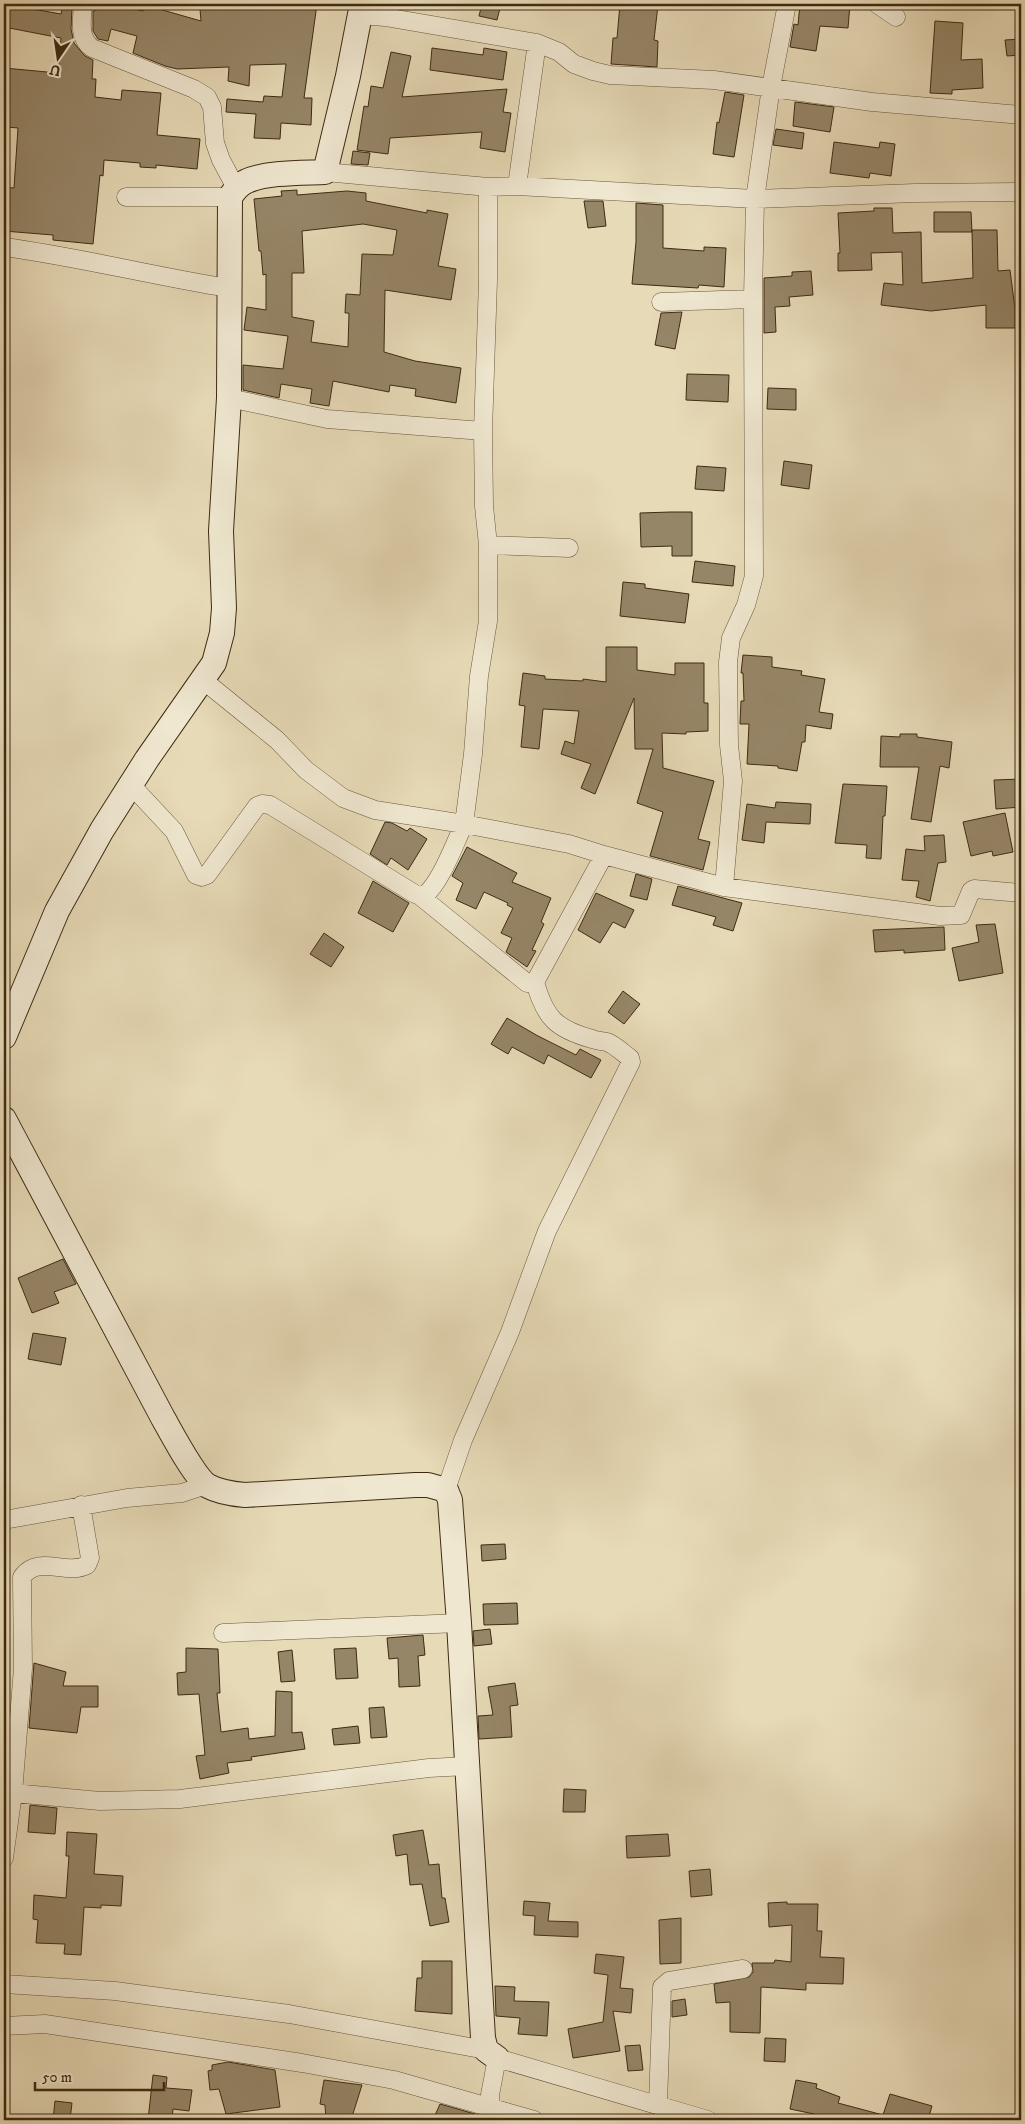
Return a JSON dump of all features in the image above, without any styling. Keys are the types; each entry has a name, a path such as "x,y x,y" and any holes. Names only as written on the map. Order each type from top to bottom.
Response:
{"street":[{"path":"4,1037 58,911 102,830 147,759 214,663 222,633 224,608 221,531 229,398 228,288 233,193 215,143 212,107 207,97 194,89 92,48 85,43 82,34 83,4"},
{"path":"724,887 733,781 729,745 728,662 731,638 746,605 754,576 753,299 755,199 771,87 786,4"},
{"path":"877,4 896,17"},
{"path":"325,172 361,10 385,18 537,43 554,50 574,64 610,75 714,80 872,102 1021,115"},
{"path":"517,186 537,43"},
{"path":"126,197 233,193 246,181 282,174 325,172 488,187 517,186 755,199 915,193 1021,192"},
{"path":"420,896 427,894 438,876 464,824 468,800 479,676 488,621 488,545 484,506 483,430 488,280 488,187"},
{"path":"4,247 228,288"},
{"path":"661,302 753,299"},
{"path":"229,398 327,419 483,430"},
{"path":"488,545 569,548"},
{"path":"203,680 277,740 306,770 343,798 375,810 464,824 569,844 604,856 724,887 940,916 960,915 971,891 974,889 1021,893"},
{"path":"131,785 174,831 196,875 202,878 207,876 257,806 262,804 270,805 420,896 527,982 535,982"},
{"path":"490,2107 492,2059 483,2038 459,1622 450,1500 446,1490 463,1440 510,1332 547,1232 632,1062 630,1058 608,1043 575,1034 558,1024 546,1013 535,982 604,856"},
{"path":"4,1119 163,1418 183,1453 206,1485 228,1493 245,1495 415,1485 428,1485 446,1490"},
{"path":"4,1520 127,1498 182,1493 206,1485"},
{"path":"4,1858 13,1793 23,1668 22,1577 28,1569 42,1565 80,1569 87,1565 90,1558 81,1505"},
{"path":"223,1633 459,1622"},
{"path":"13,1793 100,1801 180,1799 429,1768 467,1766"},
{"path":"658,2104 662,1987 669,1981 744,1969"},
{"path":"4,1984 115,1992 290,2014 492,2059 658,2104 708,2120"},
{"path":"4,2026 46,2024 302,2063 394,2080 534,2120"}],"building":[{"path":"4,4 61,14 63,5 72,7 71,29 74,43 85,56 93,60 92,79 96,79 95,97 121,100 122,90 161,93 157,135 200,139 197,169 156,165 156,168 140,167 140,163 104,160 103,176 100,175 93,244 53,240 53,235 4,231 4,187 14,188 18,128 7,127 9,94 4,93 4,68 58,73 61,38 4,27"},
{"path":"222,4 317,4 304,98 312,98 311,125 281,123 280,139 254,138 256,114 226,112 227,99 263,102 264,96 282,97 286,64 250,65 249,86 228,81 229,67 177,69 165,66 133,53 137,36 111,29 108,41 98,39 93,31 93,11 95,11 96,5 118,9 119,5 143,11 145,5 201,21 200,9 221,8"},
{"path":"482,4 501,4 497,20 479,16"},
{"path":"620,4 658,5 654,40 658,41 657,67 611,64 613,38 617,38"},
{"path":"800,4 850,4 848,28 820,26 816,51 790,47 794,24 798,25"},
{"path":"935,21 963,23 961,60 982,59 983,88 952,90 952,94 930,93"},
{"path":"1021,39 1021,55 1007,56 1005,40"},
{"path":"432,48 483,55 484,48 507,52 503,80 430,70"},
{"path":"391,52 411,56 402,97 507,89 503,112 511,113 505,152 480,148 482,132 390,138 388,154 357,150 364,106 368,107 371,86 383,88"},
{"path":"725,92 744,95 734,157 713,154 717,122 719,123"},
{"path":"795,102 834,107 830,132 793,126"},
{"path":"776,129 804,133 802,149 773,145"},
{"path":"834,142 879,148 880,142 895,144 891,176 870,173 869,178 830,173"},
{"path":"353,151 370,153 368,165 351,164"},
{"path":"297,190 297,195 347,191 366,193 366,201 427,213 427,210 448,214 438,266 456,269 451,300 385,290 384,352 415,361 461,368 456,403 415,396 416,389 390,385 389,392 333,381 329,406 310,403 312,389 281,384 279,398 243,390 243,365 283,369 288,336 244,330 247,307 266,310 266,274 263,275 261,251 259,251 254,199 282,196 281,191","holes":["363,224 397,230 393,255 362,254 360,295 346,294 345,313 349,313 348,347 311,342 314,321 292,317 292,273 304,273 302,231"]},
{"path":"584,201 603,201 606,226 588,228"},
{"path":"636,203 663,205 663,248 704,251 704,247 726,248 724,287 699,285 698,288 632,284 636,242"},
{"path":"874,208 892,208 893,233 921,232 922,283 973,278 972,230 997,230 998,271 1010,270 1015,309 1015,328 986,328 986,305 931,311 881,305 884,283 903,285 902,252 871,253 872,270 838,271 838,253 840,253 838,213 874,211"},
{"path":"934,212 971,212 972,232 934,232"},
{"path":"811,271 813,295 789,297 790,306 775,307 776,332 764,333 764,278 792,276 792,272"},
{"path":"682,312 675,349 655,345 661,313"},
{"path":"687,374 729,375 728,402 686,400"},
{"path":"768,388 796,389 796,410 767,409"},
{"path":"784,461 812,465 809,489 781,485"},
{"path":"697,466 726,468 724,491 695,489"},
{"path":"692,512 692,556 672,556 672,546 641,547 640,513"},
{"path":"695,561 735,566 733,586 692,582"},
{"path":"623,582 645,584 645,588 689,594 685,623 620,616"},
{"path":"606,647 637,647 637,670 675,675 675,663 704,663 704,703 708,703 708,731 686,732 686,734 662,733 663,768 714,781 698,839 710,842 703,870 650,856 663,812 637,803 653,749 635,749 634,698 595,794 581,788 591,764 561,754 565,741 574,744 579,711 543,709 539,749 521,747 525,706 519,705 523,673 545,676 545,679 583,681 583,679 606,682"},
{"path":"743,655 772,657 772,667 802,671 801,675 825,679 819,712 833,714 831,729 806,725 805,742 802,742 797,771 778,768 778,766 747,764 749,724 740,724 741,701 744,701 743,673 741,673"},
{"path":"900,734 917,734 917,737 952,742 949,768 940,766 931,822 911,819 919,767 880,767 881,736 900,737"},
{"path":"1021,779 1021,807 996,809 994,780"},
{"path":"843,784 887,786 885,816 883,816 881,859 866,858 867,845 835,843"},
{"path":"776,802 811,804 810,824 766,822 764,843 742,840 747,804 775,808"},
{"path":"1005,813 1013,852 993,856 992,851 971,856 963,822"},
{"path":"385,822 392,823 407,831 410,828 427,839 408,870 391,858 387,865 370,854"},
{"path":"944,835 946,862 938,863 930,901 916,897 919,881 902,880 906,849 925,851 924,836"},
{"path":"467,847 517,873 512,882 551,898 541,922 544,924 532,950 536,951 527,967 506,952 512,938 501,933 513,908 507,905 508,903 484,892 476,909 456,900 463,883 452,876"},
{"path":"636,874 652,879 647,900 630,896"},
{"path":"373,881 409,903 393,932 358,913"},
{"path":"678,886 742,903 733,931 713,925 716,917 672,905"},
{"path":"596,893 634,910 625,928 613,922 600,943 578,930"},
{"path":"995,924 1003,973 959,981 952,948 979,942 976,925"},
{"path":"944,927 945,950 904,953 904,950 875,952 873,930"},
{"path":"324,933 344,947 331,967 310,954"},
{"path":"623,991 640,1004 624,1024 608,1012"},
{"path":"507,1018 576,1055 580,1049 601,1060 591,1078 548,1055 544,1064 512,1047 508,1054 491,1044"},
{"path":"63,1259 76,1284 54,1292 59,1303 32,1313 18,1278"},
{"path":"33,1333 66,1338 61,1365 28,1359"},
{"path":"505,1544 506,1559 482,1561 481,1545"},
{"path":"517,1603 518,1624 484,1625 483,1604"},
{"path":"490,1629 492,1644 474,1646 473,1631"},
{"path":"423,1635 425,1655 418,1656 420,1686 399,1687 398,1658 389,1659 387,1638"},
{"path":"186,1648 218,1649 220,1693 217,1693 221,1732 248,1728 249,1739 275,1736 276,1691 292,1692 292,1733 302,1732 305,1749 251,1757 252,1760 227,1763 229,1773 200,1779 196,1756 205,1755 199,1694 178,1695 177,1673 186,1672"},
{"path":"356,1648 358,1678 336,1679 334,1649"},
{"path":"292,1650 295,1681 281,1682 278,1652"},
{"path":"34,1663 66,1672 63,1686 98,1686 98,1707 81,1707 77,1733 29,1728"},
{"path":"515,1683 518,1705 510,1706 512,1737 479,1739 478,1716 493,1715 488,1687"},
{"path":"384,1707 387,1737 371,1738 369,1708"},
{"path":"358,1726 360,1743 334,1745 332,1729"},
{"path":"564,1789 586,1790 585,1812 563,1812"},
{"path":"30,1805 57,1808 55,1834 28,1832"},
{"path":"423,1830 429,1865 439,1864 442,1898 445,1898 449,1922 430,1926 422,1884 410,1885 407,1854 396,1856 393,1835"},
{"path":"67,1832 97,1834 94,1874 123,1876 121,1906 101,1905 101,1908 84,1907 81,1955 64,1954 65,1944 36,1943 38,1920 33,1919 34,1895 66,1898 69,1856 66,1856"},
{"path":"668,1834 670,1856 627,1858 626,1836"},
{"path":"710,1869 712,1895 691,1897 689,1871"},
{"path":"524,1901 550,1903 548,1921 578,1922 578,1937 534,1935 535,1916 523,1915"},
{"path":"787,1902 787,1904 818,1904 817,1931 822,1931 820,1957 844,1958 843,1984 806,1983 806,1990 761,1987 760,2033 730,2032 730,2002 716,2003 714,1984 749,1977 753,1972 752,1963 774,1963 775,1960 791,1962 792,1925 769,1927 768,1903"},
{"path":"681,1918 681,1963 660,1964 659,1920"},
{"path":"596,1954 624,1957 620,1988 633,1989 631,2013 613,2011 620,2051 573,2058 568,2029 603,2022 608,1975 594,1973"},
{"path":"422,1961 452,1961 452,2014 415,2011 417,1978 422,1978"},
{"path":"495,1986 515,1987 514,2001 549,2002 547,2036 518,2034 520,2018 496,2016"},
{"path":"685,1999 687,2015 672,2017 672,2001"},
{"path":"765,2038 786,2039 785,2062 764,2061"},
{"path":"640,2045 643,2070 628,2071 625,2046"},
{"path":"228,2062 275,2070 280,2107 226,2114 219,2089 210,2090 208,2071 212,2070 212,2065"},
{"path":"153,2075 167,2077 166,2088 192,2090 189,2111 173,2109 172,2120 148,2120"},
{"path":"324,2080 362,2085 351,2120 326,2120 325,2105 320,2104"},
{"path":"796,2080 817,2084 816,2088 840,2097 838,2103 883,2115 890,2094 932,2106 928,2120 812,2120 814,2114 790,2109"},
{"path":"55,2101 72,2103 70,2120 53,2120"},
{"path":"440,2104 475,2114 473,2120 433,2120"}]}
